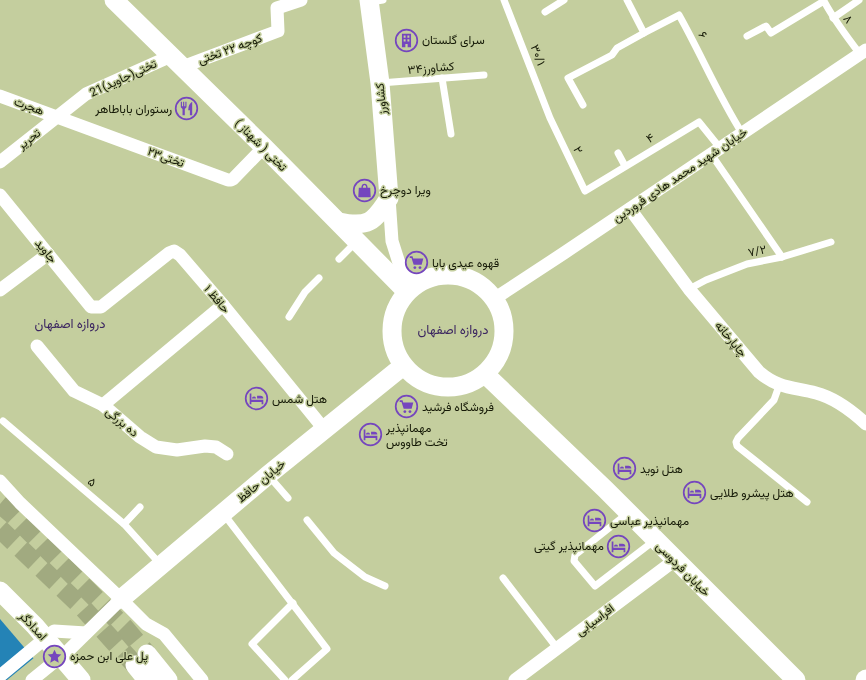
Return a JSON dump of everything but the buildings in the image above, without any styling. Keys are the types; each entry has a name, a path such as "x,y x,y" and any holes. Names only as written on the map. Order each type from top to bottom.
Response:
{"street":[{"name":"تختی ( شهناز )","path":"114,0 264,147 357,241 411,287"},
{"name":"کوچه ۲۲ تختی","path":"176,61 278,31 277,8 301,0"},
{"name":"کشاورز","path":"374,1 389,198"},
{"name":"خیابان شهید محمد هادی فروردین","path":"494,299 863,52"},
{"name":"21تختی(جاوید)","path":"58,117 86,94 176,61"},
{"name":"هجرت","path":"0,96 58,117"},
{"name":"تختی۲۳","path":"58,117 228,180 233,179 264,147"},
{"name":"تحریر","path":"0,162 58,117"},
{"name":"جاوید","path":"0,195 91,307"},
{"path":"339,222 353,225 372,221 389,198"},
{"path":"389,198 392,241 399,263 411,287"},
{"name":"چاپارخانه","path":"630,209 689,289 759,372 768,380 780,386 818,393 853,412 866,424"},
{"name":"حافظ ۱","path":"91,307 101,307 174,251 180,255 223,305 324,429"},
{"path":"0,290 48,254"},
{"path":"445,275 464,277 481,285 494,299 502,316 504,335 502,349 495,363 486,374 470,384 452,388 434,386 417,379 403,366 394,350 391,331 394,312 411,287 427,278 445,275"},
{"path":"103,405 223,305"},
{"name":"ده بزرگی","path":"37,346 74,391 103,405 140,437 156,447 177,450 205,446 216,447 227,454"},
{"name":"خیابان حافظ","path":"121,599 268,475 403,366"},
{"name":"خیابان فردوسی","path":"486,374 796,680"},
{"path":"0,481 20,503 146,624 164,634 202,680"},
{"name":"افراسیابی","path":"515,680 675,560"},
{"name":"امدادگر","path":"0,591 35,626 81,680"},
{"path":"32,680 69,650 121,599"},
{"path":"0,676 54,631 86,633"},
{"path":"147,680 141,659 168,680"}],"lane":[{"name":"۳۰/۱","path":"504,0 550,118"},
{"path":"545,12 564,0"},
{"path":"583,105 568,78 612,55 617,48 644,33 627,0"},
{"path":"833,18 859,0"},
{"name":"۸","path":"747,36 766,26 771,33 824,1 833,18 863,52"},
{"name":"۶","path":"644,33 679,15 742,133"},
{"name":"کشاورز۳۴","path":"380,83 484,75"},
{"path":"442,78 451,134"},
{"name":"۲","path":"550,118 585,191"},
{"name":"۴","path":"585,191 699,122 715,151"},
{"path":"715,151 782,258"},
{"path":"618,153 625,166"},
{"path":"339,259 357,241"},
{"name":"۷/۲","path":"689,289 706,280 747,264 782,258 832,242"},
{"path":"289,317 305,292 319,278"},
{"path":"780,386 774,400 738,438 736,442 737,446 807,502"},
{"name":"۵","path":"3,421 124,524 161,566"},
{"path":"268,475 288,498"},
{"path":"124,524 140,507"},
{"path":"223,513 328,649 292,680"},
{"path":"628,513 575,555 574,561 595,586 655,540"},
{"path":"307,520 334,552 365,577 385,586"},
{"path":"503,578 557,648"},
{"path":"285,680 252,644 293,603"}],"water":[{"path":"0,619 52,680 0,680"}],"pier":[{"path":"35,657 54,680 7,680"}],"tunnel":[{"path":"0,504 14,516 124,627 147,654"},
{"path":"0,529 83,608 135,665"}],"place":[{"name":"سرای گلستان","path":"406,40"},
{"name":"رستوران باباطاهر","path":"187,109"},
{"name":"ویرا دوچرخ","path":"365,190"},
{"name":"قهوه عیدی بابا","path":"417,263"},
{"name":"هتل شمس","path":"256,399"},
{"name":"فروشگاه فرشید","path":"406,407"},
{"name":"مهمانپذیر تخت طاووس","path":"371,435"},
{"name":"هتل نوید","path":"624,469"},
{"name":"هتل پیشرو طلایی","path":"695,493"},
{"name":"مهمانپذیر عباسی","path":"594,521"},
{"name":"مهمانپذیر گیتی","path":"619,546"},
{"name":"پل علی ابن حمزه","path":"55,656"}],"district":[{"name":"دروازه اصفهان","path":"70,323"},
{"name":"دروازه اصفهان","path":"453,329"}]}
